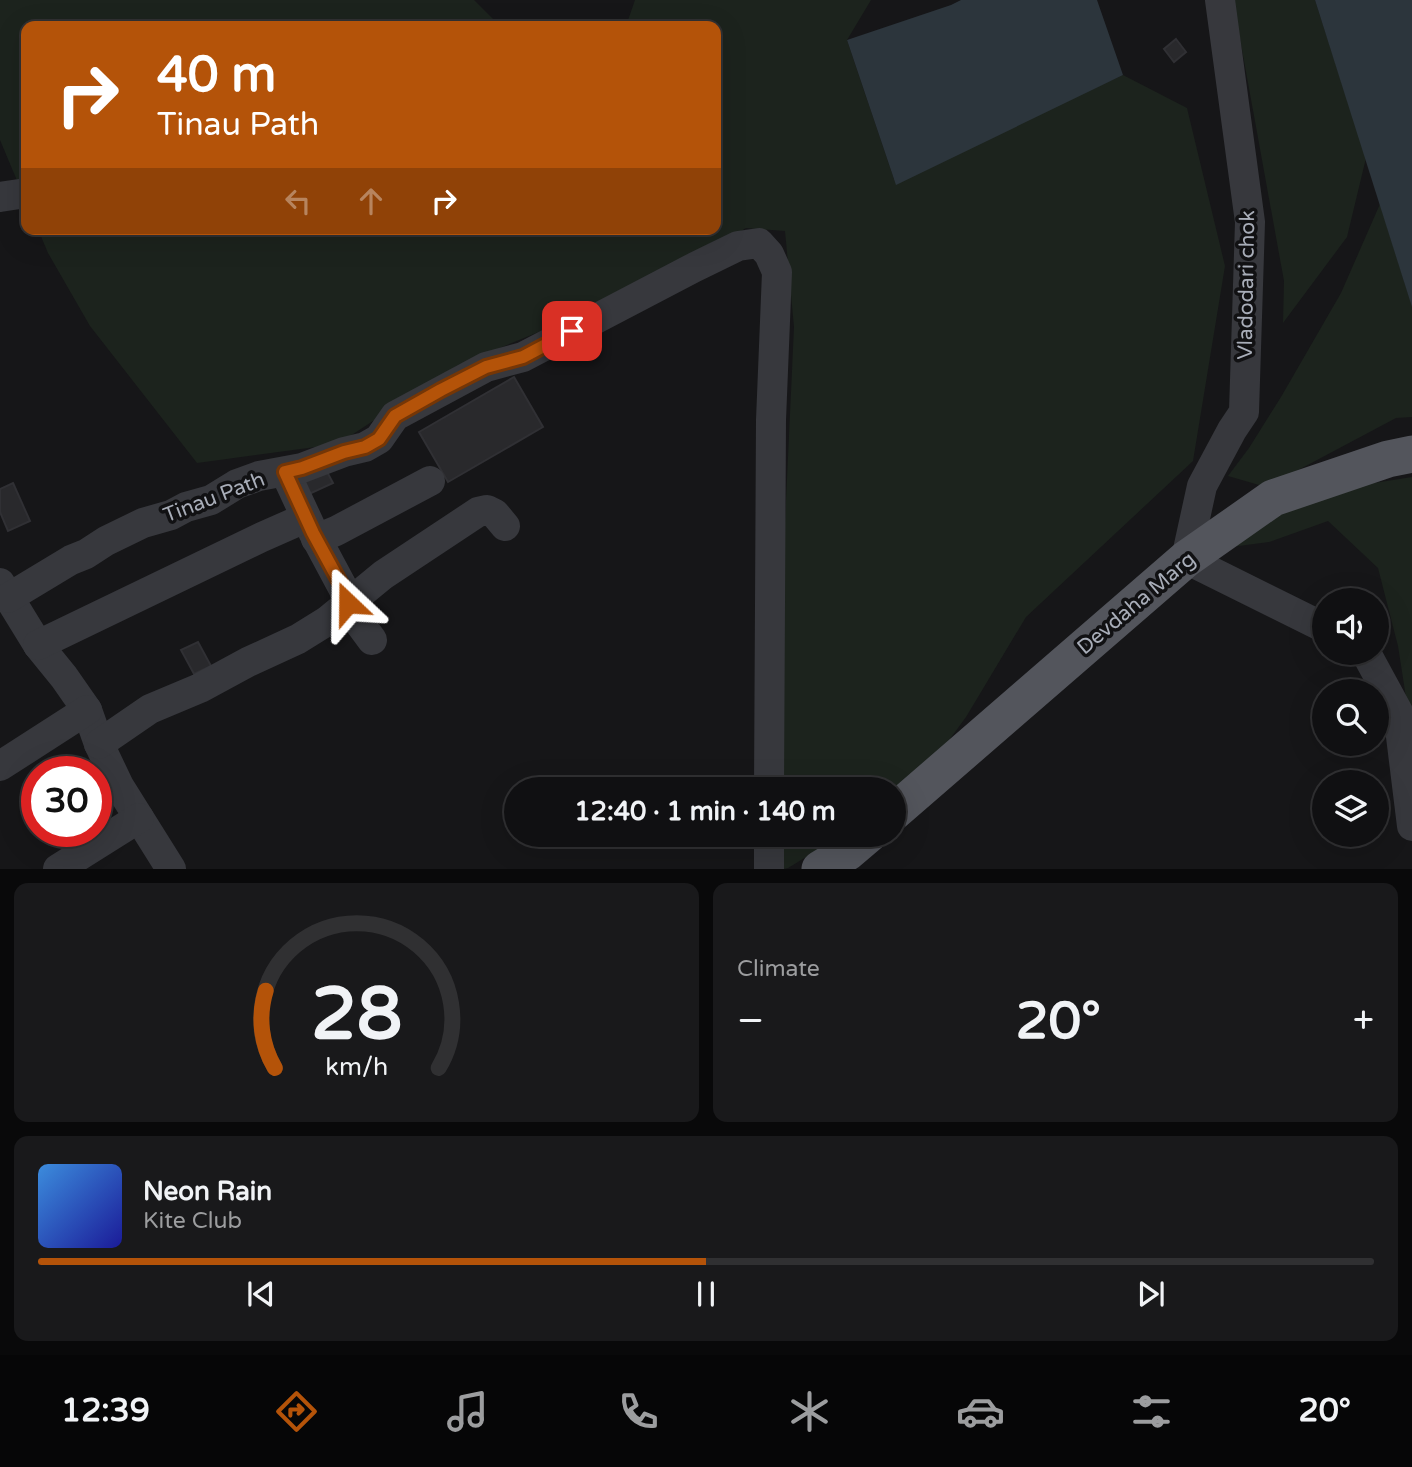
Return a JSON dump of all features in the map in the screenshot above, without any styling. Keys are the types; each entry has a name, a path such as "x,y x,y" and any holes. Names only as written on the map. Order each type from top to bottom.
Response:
{"main road":[{"name":"Devdaha Marg","path":"906,802 1186,559 1273,498 1388,459 1412,454"},
{"path":"820,869 854,847"}],"street":[{"name":"Vladodari chok","path":"1186,559 1202,486 1244,412 1250,222 1220,0"},
{"path":"0,197 21,194"},
{"name":"Tinau Path","path":"4,590 86,554 143,523 211,500 237,484 259,476 302,468 365,447 379,439 395,416 441,390 486,367 523,357 738,246 759,243 769,254 776,272 771,420 769,777"},
{"path":"285,472 355,617 372,640"},
{"path":"37,645 291,524 336,531 430,481"},
{"path":"99,744 150,709 200,688 298,639 327,621 383,575 478,512 487,510 495,514 505,526"},
{"path":"1186,559 1312,622"},
{"path":"4,590 37,645 87,710 99,744 119,786 171,869"},
{"path":"1373,665 1398,712 1412,826"},
{"path":"0,766 87,710"},
{"path":"58,869 139,818"},
{"path":"769,847 769,869"}],"shaded area":[{"path":"0,0 474,0 495,21 21,21 21,190 0,140"},
{"path":"635,0 871,0 847,40 894,179 1123,75 1187,108 1225,266 1193,461 1026,617 966,717 936,758 906,780 906,777 784,777 784,544 794,327 785,231 746,228 706,252 590,311 458,365 338,444 197,463 90,326 40,235 721,235 721,21 628,21"},
{"path":"961,0 1097,0 1123,75 896,185 847,40"},
{"path":"1233,0 1315,0 1366,158 1347,237 1283,323 1284,281"},
{"path":"1315,0 1412,0 1412,307"},
{"path":"1380,204 1412,306 1412,417 1396,418 1266,487 1228,476 1281,397 1341,293"},
{"path":"1412,477 1412,736 1398,646 1389,611 1389,588 1383,588 1378,568 1328,521 1269,542 1231,547 1250,520 1317,492"},
{"path":"784,847 822,847 788,868 784,869"}],"building":[{"path":"1176,39 1186,52 1174,62 1164,49"},
{"path":"514,377 543,427 448,482 419,432"},
{"path":"325,468 333,483 307,495 300,480"},
{"path":"13,483 30,521 8,531 0,512 0,489"},
{"path":"198,642 211,666 194,674 181,650"}],"route":[{"path":"348,603 285,472 365,447 379,439 395,416 441,390 486,367 523,357 572,331"}]}
